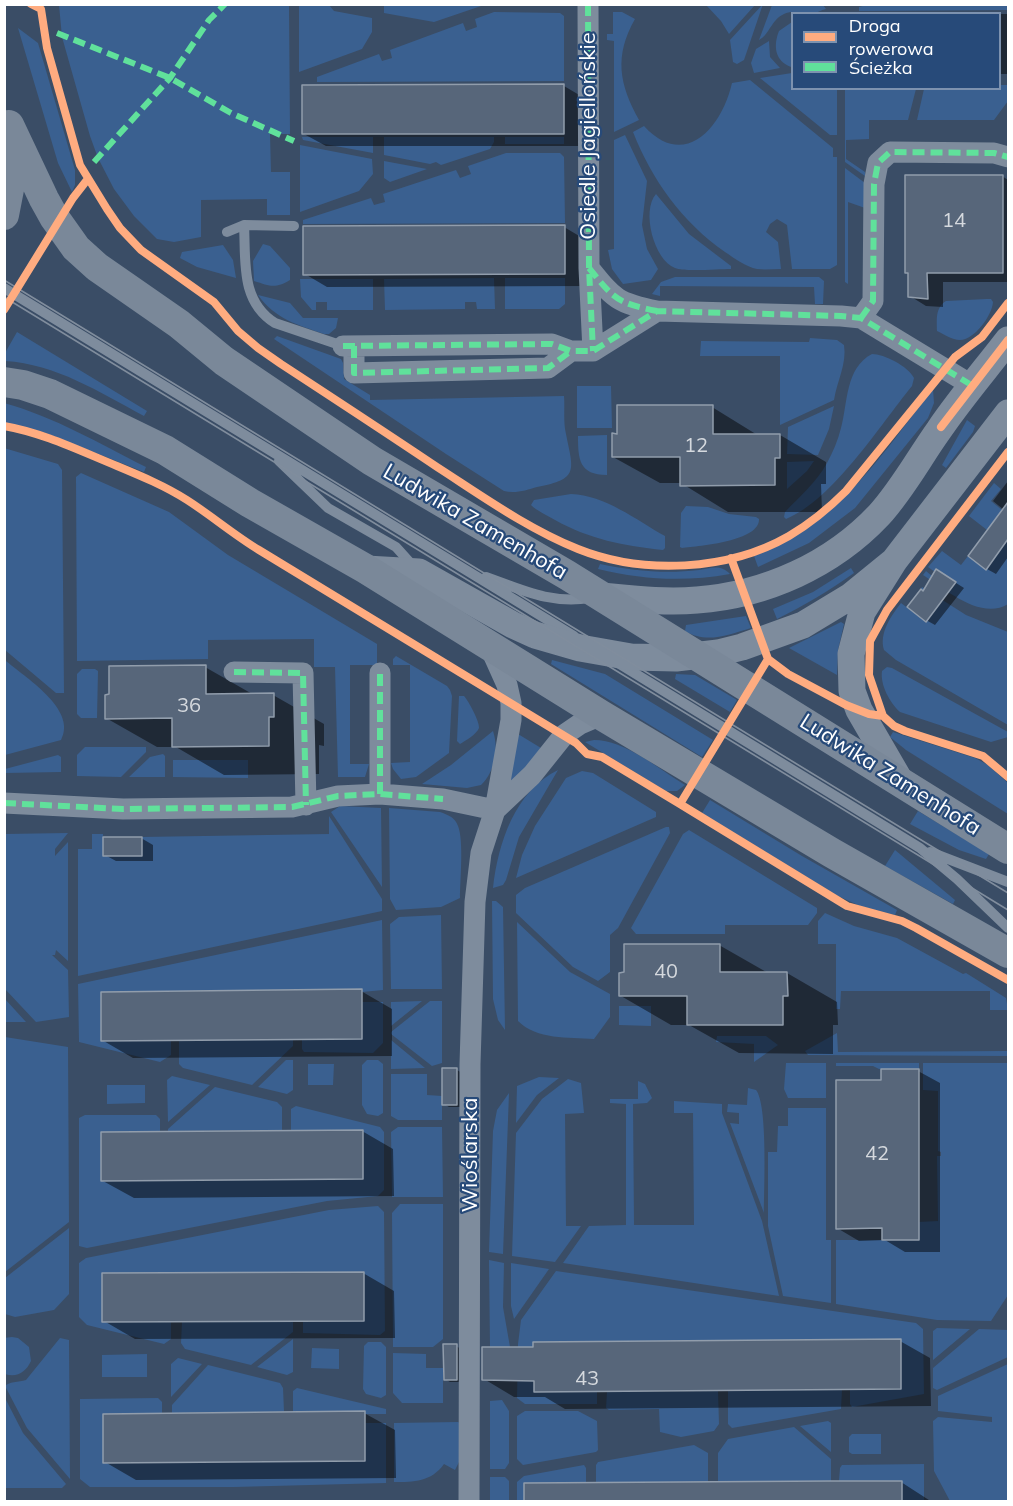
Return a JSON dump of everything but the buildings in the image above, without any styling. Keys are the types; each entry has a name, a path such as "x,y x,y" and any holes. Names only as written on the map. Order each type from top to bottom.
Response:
{"main road":[{"path":"4,215 12,174 6,111"},
{"name":"Ludwika Zamenhofa","path":"6,111 54,217 76,248 97,267 179,324 224,361 372,461 602,596 1008,849"},
{"path":"4,381 50,394 144,440 366,568 601,715 832,853 1008,953"}],"street":[{"name":"Osiedle Jagiellońskie","path":"588,4 589,268 593,351"},
{"path":"861,318 873,301 874,184 878,164 890,152 994,153 1008,156"},
{"name":"Osiedle Jagiellońskie","path":"589,268 610,294 630,306 657,311 861,318 973,386"},
{"path":"349,346 552,344 571,351 593,351 657,311"},
{"path":"602,596 646,600 687,600 735,595 777,583 821,562 878,516 898,491 941,427 1008,340"},
{"path":"899,780 859,710 852,691 851,654 862,612 894,561 1008,413 973,386"},
{"path":"366,568 419,572 491,614 536,635 580,648 631,657 698,656 752,644 803,625 851,596 894,561"},
{"name":"Wioślarska","path":"469,1502 470,1064 475,902 481,853 495,810 507,753 511,720 511,703 507,685 489,645"},
{"path":"234,672 303,673 306,805"},
{"path":"380,674 380,794"},
{"name":"Wioślarska","path":"495,810 532,775 564,735 580,724 601,715"},
{"path":"4,803 123,809 292,807 338,796 380,794 443,799 495,810"}],"lane":[{"path":"227,232 244,225 294,226"},
{"path":"244,225 246,285 265,316 275,322 349,346"},
{"path":"4,288 920,848 957,879 1008,928"},
{"path":"261,445 328,508 396,547 419,572"},
{"path":"465,570 549,599 580,600 602,596"},
{"path":"920,848 1008,882"}],"shaded area":[{"path":"384,4 484,5 434,22 384,13"},
{"path":"763,4 744,60 737,64 733,62 730,40"},
{"path":"1008,4 1008,10 859,11 859,7 866,5"},
{"path":"59,5 289,5 290,134 270,134 271,172 290,172 290,215 267,215 267,199 201,200 201,237 174,242 157,239 134,216 114,189 98,158 62,37"},
{"path":"299,5 329,5 334,11 372,18 372,32 362,49 299,72"},
{"path":"706,5 755,5 729,34 721,21"},
{"path":"772,5 823,5 826,9 818,12 784,14 759,40"},
{"path":"494,12 560,13 564,16 564,81 317,82 317,77 379,54 382,61 392,58 390,50 463,23 466,31 477,27 475,19"},
{"path":"613,12 622,12 635,19 624,45 622,70 627,94 639,120 614,132 614,41 607,40 607,34 613,34"},
{"path":"791,23 791,67 782,61 777,52 776,42 779,31"},
{"path":"18,28 38,43 75,170 75,185 72,192 58,163"},
{"path":"769,41 770,57 780,68 754,73 751,63 756,49"},
{"path":"791,73 791,90 837,90 837,135 830,135 760,78"},
{"path":"750,80 833,148 833,157 837,157 837,265 830,269 792,269 787,225 777,219 770,224 766,232 778,242 781,269 753,268 725,252 695,227 670,199 649,167 633,132 644,126 659,139 674,144 687,144 700,138 711,128 720,115 732,83"},
{"path":"1001,85 1008,85 1008,101 994,120 917,120 924,90 1001,90"},
{"path":"845,90 916,90 908,120 869,120 869,139 846,140 846,159 865,172 865,176 845,162"},
{"path":"625,135 647,181 642,225 647,249 658,269 651,280 623,284 612,269 608,250 614,249 614,140"},
{"path":"302,137 373,137 373,153 303,140"},
{"path":"384,137 494,137 494,142 490,149 441,165 436,162 430,164 384,155"},
{"path":"505,137 564,137 564,144 505,144"},
{"path":"300,145 372,159 373,174 359,191 300,212"},
{"path":"506,153 560,153 564,157 565,223 303,224 303,220 371,198 374,205 385,202 383,194 456,170 460,178 471,174 468,166"},
{"path":"384,161 427,169 390,182 384,178"},
{"path":"845,168 865,183 865,208 848,202 848,284 845,282"},
{"path":"656,194 689,234 731,266 731,269 686,270 675,268 668,263 656,246 650,223 652,202"},
{"path":"263,244 270,246 290,268 290,280 272,286 254,281 253,261"},
{"path":"223,245 233,260 236,278 197,267 180,258 182,252"},
{"path":"675,277 819,277 824,281 823,304 815,304 814,287 660,286 660,296 652,294 661,282"},
{"path":"494,278 495,309 477,309 476,302 465,302 465,309 385,310 384,279"},
{"path":"505,278 565,278 565,304 559,309 505,309"},
{"path":"300,279 373,279 373,310 327,310 327,302 316,302 316,310 312,310 301,297"},
{"path":"258,295 290,303 303,318 338,318 336,328 329,334 324,334 296,324 279,316"},
{"path":"991,299 993,302 989,314 971,336 957,340 937,331 938,310 946,301"},
{"path":"17,332 147,411 144,416 60,373 24,363 5,361 5,353"},
{"path":"277,336 341,359 344,379 370,395 370,400 564,396 570,471 567,476 551,484 521,491 504,491 274,339"},
{"path":"810,338 837,340 844,345 843,366 834,400 780,425 780,356 700,356 701,341 809,342"},
{"path":"872,354 889,358 907,369 914,378 912,386 838,479 821,496 786,519 785,512 813,483 829,459 840,432 852,377 863,360"},
{"path":"577,386 611,386 612,428 577,428"},
{"path":"933,389 934,403 928,418 855,508 809,543 758,567 754,556 784,542 811,525 855,486"},
{"path":"4,403 77,432 146,467 144,472 43,432 5,423"},
{"path":"834,406 829,429 818,455 787,454 788,427"},
{"path":"967,420 975,426 973,432 946,468 942,465"},
{"path":"607,435 607,475 591,472 582,464 578,436"},
{"path":"4,448 58,464 62,470 64,693 56,693 5,650"},
{"path":"814,461 807,471 787,489 787,462"},
{"path":"81,473 169,512 228,555 377,644 377,665 350,665 350,764 369,764 365,777 338,777 335,667 314,667 314,639 208,640 208,659 77,661 76,477"},
{"path":"994,483 1001,489 991,501 1008,515 1008,604 986,609 952,595 923,575 926,571 932,576 931,578 951,590 956,582 937,569 935,572 928,567 942,551 961,565 968,556 986,569 1001,549 984,535 987,530 969,516"},
{"path":"571,494 596,499 631,516 665,536 665,548 663,550 634,546 594,537 568,527 531,505 534,500"},
{"path":"686,506 708,507 729,514 759,519 757,526 750,533 740,537 715,544 682,548 680,547 681,513"},
{"path":"600,564 662,572 716,568 723,569 730,574 680,579 648,578 598,569"},
{"path":"851,568 854,573 845,580 777,619 773,609 813,592"},
{"path":"922,587 966,615 1008,632 1008,725 896,660 884,650 885,631 901,603 925,621 939,603 921,589"},
{"path":"746,616 751,628 726,635 709,638 685,631 686,625"},
{"path":"841,622 844,624 838,650 837,675 789,648"},
{"path":"396,656 447,686 452,696 449,753 416,777 401,779 391,763 410,762 410,665 393,665 393,659"},
{"path":"5,660 36,685 56,706 62,717 64,728 61,740 5,755"},
{"path":"552,660 605,674 713,740 702,757 551,664"},
{"path":"887,667 1008,732 1008,737 991,742 900,712 889,699 884,688 882,671"},
{"path":"82,669 98,671 97,718 81,718 77,714 77,674"},
{"path":"676,674 695,675 737,700 730,712 675,679"},
{"path":"459,696 464,696 479,725 473,735 460,744 457,741"},
{"path":"493,731 496,753 493,767 481,785 467,788 422,784 451,765"},
{"path":"893,732 975,758 988,765 1008,783 1008,814 906,750 890,737"},
{"path":"518,734 541,748 510,788 510,769"},
{"path":"606,741 630,750 685,785 677,791 666,791 585,742"},
{"path":"85,747 146,747 146,752 121,777 77,776 77,755"},
{"path":"163,754 165,756 165,777 129,777 150,757"},
{"path":"58,755 61,757 61,772 5,773 5,769"},
{"path":"173,760 248,760 248,778 173,777"},
{"path":"558,770 519,837 506,880 503,885 493,888 499,854 511,820 530,791 543,779"},
{"path":"582,771 593,773 656,812 656,817 516,878 522,855 535,826 566,778"},
{"path":"710,800 897,910 895,915 860,906 838,896 702,813"},
{"path":"340,806 381,808 382,887 331,812"},
{"path":"389,808 440,812 455,820 461,841 460,898 441,907 396,910 390,899"},
{"path":"918,811 989,854 986,859 959,850 910,824"},
{"path":"329,816 382,899 382,911 78,976 78,849 92,849 92,834 103,834 104,856 142,856 142,837 329,834"},
{"path":"669,827 670,833 618,928 610,935 610,972 598,981 573,967 516,913 516,895 525,888"},
{"path":"689,830 817,908 817,913 808,925 725,925 725,934 636,934 631,928 683,834"},
{"path":"68,833 55,849 55,856 68,842 68,961 56,950 55,955 52,955 68,970 69,1017 36,1022 5,989 5,834"},
{"path":"895,850 955,900 953,904 885,866"},
{"path":"492,901 496,901 503,907 505,1030 498,1020 493,999"},
{"path":"825,913 854,926 897,938 963,974 966,973 1006,998 1008,1010 990,1010 990,991 841,991 840,1009 836,1009 836,944 818,944 818,921"},
{"path":"441,915 442,989 391,989 390,924 399,917"},
{"path":"382,920 383,990 362,992 361,989 101,992 101,1041 171,1040 171,1055 160,1062 79,1042 78,984"},
{"path":"517,922 570,972 610,994 610,1017 594,1039 544,1035 534,1032 518,1021"},
{"path":"5,999 26,1022 5,1022"},
{"path":"422,1001 391,1026 391,1002"},
{"path":"430,1001 442,1001 442,1063 432,1066 391,1034"},
{"path":"362,1002 383,1002 383,1043 373,1053 304,1052 302,1039"},
{"path":"619,1006 651,1006 651,1026 619,1025"},
{"path":"837,1033 838,1052 1008,1051 1008,1056 808,1055 805,1051"},
{"path":"717,1036 766,1036 778,1045 754,1062 754,1044 716,1042"},
{"path":"5,1037 68,1047 69,1222 5,1272"},
{"path":"293,1039 293,1046 252,1085 183,1068 179,1064 179,1040"},
{"path":"391,1040 425,1068 391,1069"},
{"path":"286,1060 293,1060 293,1090 287,1094 258,1087"},
{"path":"367,1060 378,1060 383,1064 383,1113 378,1116 367,1114 362,1105 362,1065"},
{"path":"786,1063 826,1063 826,1098 788,1098 784,1089"},
{"path":"836,1063 919,1063 919,1069 836,1066"},
{"path":"923,1063 1008,1063 1008,1295 991,1321 937,1320 836,1304 836,1240 918,1240 918,1222 938,1221 937,1156 941,1156 941,1152 938,1151 938,1091 923,1090"},
{"path":"308,1064 334,1064 333,1085 308,1085"},
{"path":"391,1074 427,1074 427,1095 442,1096 442,1120 398,1120 391,1116"},
{"path":"172,1076 210,1085 168,1122 167,1080"},
{"path":"539,1077 559,1078 537,1095 516,1123 517,1086"},
{"path":"568,1079 581,1083 584,1113 565,1114 566,1226 581,1226 555,1262 512,1256 516,1133 542,1099"},
{"path":"638,1081 645,1084 652,1098 647,1103 633,1104 634,1225 694,1225 693,1113 674,1113 674,1101 722,1104 722,1113 762,1221 779,1296 563,1263 589,1226 626,1225 626,1104 610,1103 610,1099 638,1099"},
{"path":"107,1085 145,1085 145,1103 107,1104"},
{"path":"215,1087 277,1102 282,1107 282,1130 168,1131"},
{"path":"748,1088 756,1090 762,1112 764,1213 730,1123 739,1124 739,1113 727,1112 728,1104 747,1105"},
{"path":"509,1093 503,1254 489,1252 493,1131 497,1110"},
{"path":"296,1106 380,1127 384,1132 384,1190 378,1196 327,1201 87,1248 79,1246 79,1118 85,1115 156,1115 160,1119 160,1131 101,1132 102,1181 363,1179 363,1130 291,1130 291,1109"},
{"path":"788,1108 826,1108 826,1240 831,1240 831,1303 783,1296 768,1226 768,1152 777,1152 778,1126 788,1126"},
{"path":"398,1127 442,1127 443,1197 392,1197 391,1132"},
{"path":"400,1204 443,1204 443,1339 433,1347 393,1347 392,1213"},
{"path":"378,1206 384,1212 385,1331 380,1335 303,1333 303,1321 364,1321 363,1272 102,1273 102,1322 171,1322 171,1339 164,1344 87,1325 79,1317 79,1263 86,1258 329,1210"},
{"path":"69,1228 69,1294 54,1310 15,1317 5,1314 5,1278"},
{"path":"489,1260 504,1263 503,1307 510,1347 490,1347"},
{"path":"511,1263 549,1269 514,1319 511,1306"},
{"path":"556,1271 916,1323 923,1329 924,1394 852,1407 850,1404 850,1390 901,1389 900,1339 533,1343 534,1392 597,1392 597,1404 525,1404 517,1398 521,1320"},
{"path":"293,1321 293,1332 251,1365 185,1349 181,1343 182,1322"},
{"path":"937,1328 970,1329 933,1360 933,1331"},
{"path":"979,1329 1008,1330 1008,1357 937,1390 933,1388 933,1368"},
{"path":"4,1338 18,1338 29,1347 31,1361 24,1371 17,1375 5,1374"},
{"path":"60,1338 69,1340 70,1479 27,1428 5,1386 26,1380"},
{"path":"293,1339 293,1372 287,1375 257,1367"},
{"path":"368,1342 381,1342 386,1347 386,1395 381,1398 366,1394 363,1389 364,1346"},
{"path":"312,1348 339,1349 339,1369 311,1368"},
{"path":"393,1353 426,1354 426,1368 443,1368 443,1403 402,1403 393,1393"},
{"path":"147,1354 147,1377 102,1377 102,1355"},
{"path":"178,1358 202,1364 171,1397 171,1364"},
{"path":"1008,1364 1008,1501 950,1501 934,1471 933,1421 938,1417 992,1422 992,1417 938,1411 938,1396"},
{"path":"208,1365 280,1383 283,1388 284,1412 172,1413 172,1405"},
{"path":"297,1388 386,1409 386,1414 365,1414 365,1411 293,1412 293,1391"},
{"path":"728,1390 842,1390 841,1409 732,1428 728,1424"},
{"path":"718,1391 719,1424 714,1431 681,1437 660,1432 659,1409 609,1410 606,1408 607,1392"},
{"path":"5,1398 23,1433 66,1484 62,1488 5,1488"},
{"path":"158,1398 162,1402 162,1413 103,1414 104,1463 365,1461 365,1423 386,1423 386,1483 234,1487 90,1487 80,1479 80,1399"},
{"path":"502,1400 509,1411 509,1463 505,1469 490,1469 490,1401"},
{"path":"525,1411 578,1411 597,1421 598,1450 523,1465 517,1459 517,1416"},
{"path":"828,1421 831,1423 831,1452 800,1426"},
{"path":"458,1422 463,1425 459,1462 455,1470 444,1464 428,1478 394,1482 394,1423"},
{"path":"794,1427 831,1459 831,1481 718,1482 718,1453 728,1439"},
{"path":"852,1434 881,1434 881,1454 852,1454 849,1452 849,1437"},
{"path":"694,1445 708,1453 708,1482 596,1483 598,1462"},
{"path":"924,1464 924,1501 902,1501 901,1481 839,1481 842,1465"},
{"path":"584,1465 586,1483 534,1501 517,1502 517,1482 524,1476"},
{"path":"490,1477 505,1477 509,1481 509,1501 490,1501"}],"tram line":[{"path":"4,280 1008,893"},
{"path":"4,297 1008,910"}],"marked path":[{"path":"94,162 170,78 209,20 225,4"},
{"path":"588,4 589,268 593,351"},
{"path":"57,33 170,78 231,113 294,141"},
{"path":"861,318 873,301 874,184 878,163 890,152 994,153 1008,157"},
{"path":"589,268 617,298 657,311"},
{"path":"343,346 552,344 571,351 593,351 657,311 841,316 861,318 973,386"},
{"path":"354,346 354,373 548,368 571,351"},
{"path":"234,672 303,673 306,805"},
{"path":"380,673 380,794"},
{"path":"4,803 123,809 292,807 338,796 380,794 443,799"}],"cycle path":[{"path":"31,4 41,9 47,48 80,165 120,228 141,250 214,302 238,331 281,364 437,467 541,532 578,549 603,557 657,566 713,562 765,548 797,531 846,491 955,357 982,337 1008,303"},
{"path":"4,310 73,198 87,180"},
{"path":"941,427 1008,340"},
{"path":"4,426 62,443 144,477 179,495 250,544 576,743 587,754 602,757 680,804 768,659"},
{"path":"1008,452 887,610 870,641 869,675 883,716 894,726 983,756 1008,777"},
{"path":"731,558 768,659 788,674 846,705 869,714 883,716"},
{"path":"680,804 847,906 902,921 1008,980"}]}
